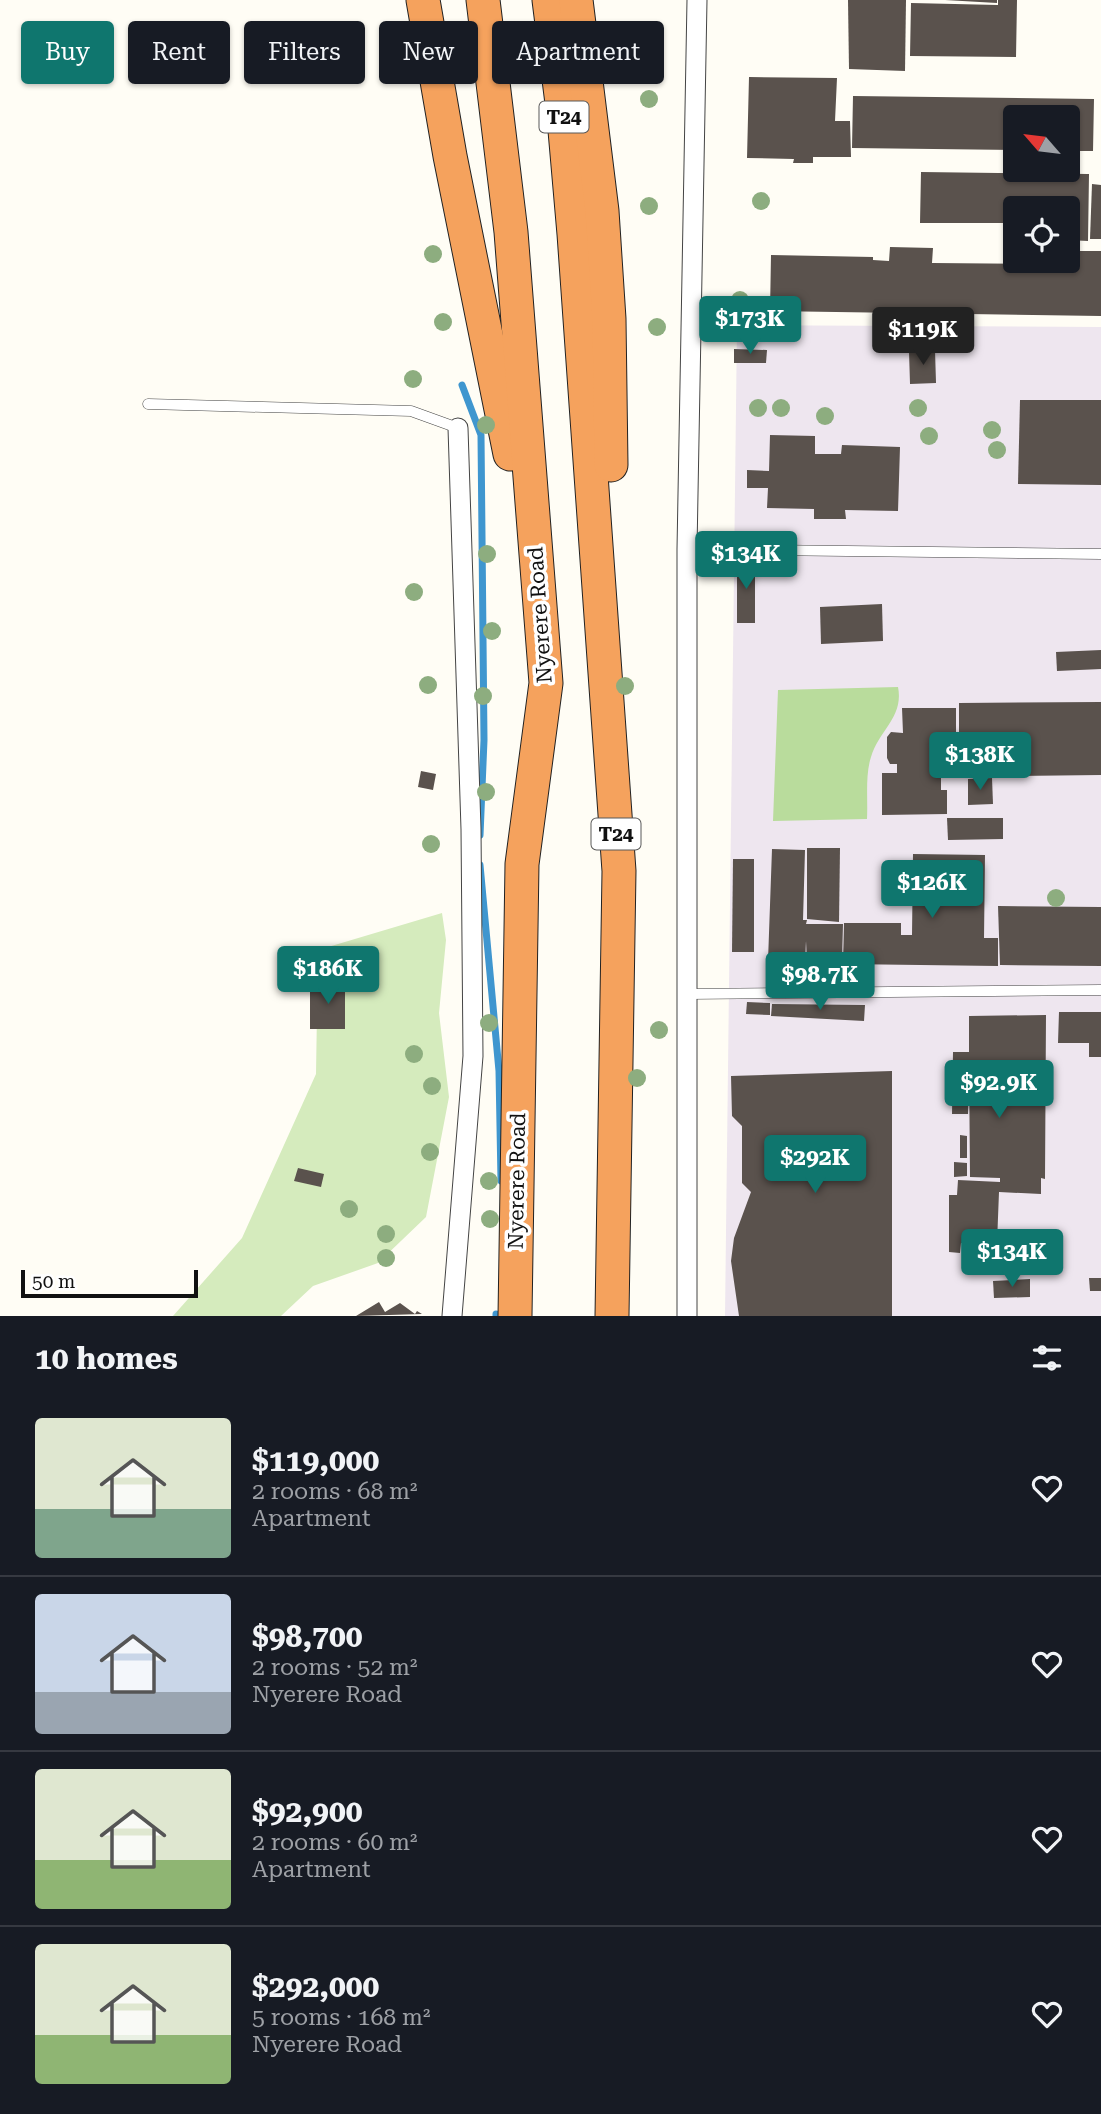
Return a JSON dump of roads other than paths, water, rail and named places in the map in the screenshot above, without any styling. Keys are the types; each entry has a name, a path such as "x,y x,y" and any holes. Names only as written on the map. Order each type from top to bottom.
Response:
{"highway":[{"path":"423,0 450,156 540,601"},
{"name":"Nyerere Road","path":"483,0 511,232 546,683 522,864 515,1316"},
{"name":"T24","path":"550,0 564,119 619,871 612,1316"},
{"path":"576,0 602,211 609,319 612,484 605,696"}],"street":[{"path":"687,1316 687,549 697,0"},
{"path":"452,1316 473,1055 471,829 458,428"}],"lane":[{"path":"148,404 411,411 458,428"},
{"path":"687,549 1101,554"},
{"path":"688,995 1101,990"}],"waterway":[{"path":"462,385 481,435 484,740 480,835"},
{"path":"480,865 499,1071 501,1181"}]}
